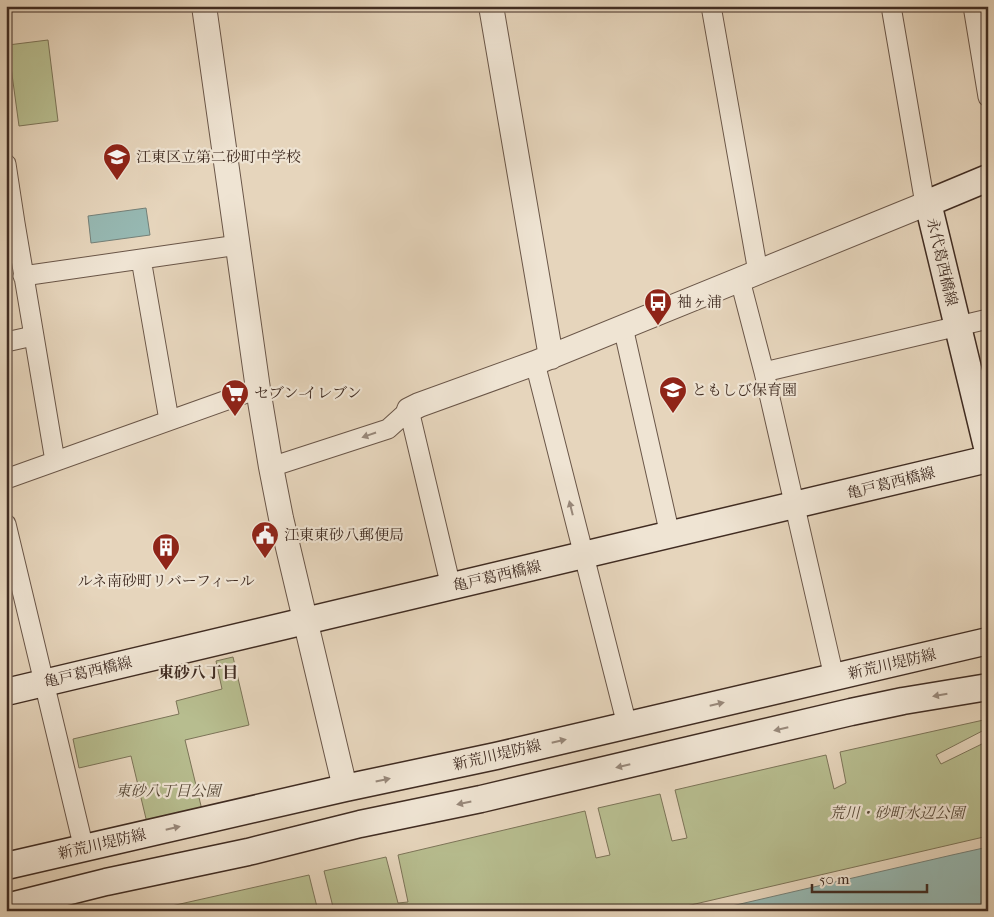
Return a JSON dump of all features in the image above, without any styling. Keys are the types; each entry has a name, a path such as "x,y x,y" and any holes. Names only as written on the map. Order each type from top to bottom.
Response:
{"main road":[{"name":"永代葛西橋線","path":"988,178 926,203 988,451"},
{"name":"亀戸葛西橋線","path":"6,692 988,460"},
{"name":"新荒川堤防線","path":"6,866 345,788 496,756 988,641"},
{"path":"6,907 106,882 248,852 360,824 490,797 851,712 988,687"}],"street":[{"path":"204,6 258,389 271,467 281,518 345,788"},
{"path":"491,6 543,360 583,555 627,725"},
{"path":"711,6 764,372 834,678"},
{"path":"973,6 988,97"},
{"path":"271,467 388,429 409,410 419,405 543,360 926,203 892,12"},
{"path":"6,164 10,224 23,276 55,461"},
{"path":"23,276 238,245"},
{"path":"141,259 169,420"},
{"path":"764,372 988,319"},
{"path":"622,328 670,535"},
{"path":"6,342 33,336"},
{"path":"6,480 258,389"},
{"path":"409,410 451,587"},
{"path":"6,524 84,849"}],"green space":[{"path":"48,40 58,121 19,126 8,45"},
{"name":"東砂八丁目公園","path":"233,657 249,725 185,740 203,814 148,827 131,756 79,768 73,739 179,714 176,701 222,689 216,661"},
{"name":"荒川・砂町水辺公園","path":"988,719 988,728 936,755 941,764 988,741 988,836 665,911 334,911 324,871 386,857 398,903 408,902 398,855 585,811 596,858 610,855 598,808 660,794 672,841 687,838 675,790 826,755 834,789 846,783 840,752"},
{"path":"309,875 318,911 149,911"}],"water":[{"path":"146,208 150,235 91,243 88,216"},
{"path":"988,847 988,911 710,911 952,855"}],"place":[{"name":"江東区立第二砂町中学校","path":"117,181"},
{"name":"袖ヶ浦","path":"658,326"},
{"name":"ともしび保育園","path":"673,414"},
{"name":"セブン-イレブン","path":"235,417"},
{"name":"江東東砂八郵便局","path":"265,559"},
{"name":"ルネ南砂町リバーフィール","path":"166,571"}],"district":[{"name":"東砂八丁目","path":"198,672"}]}
